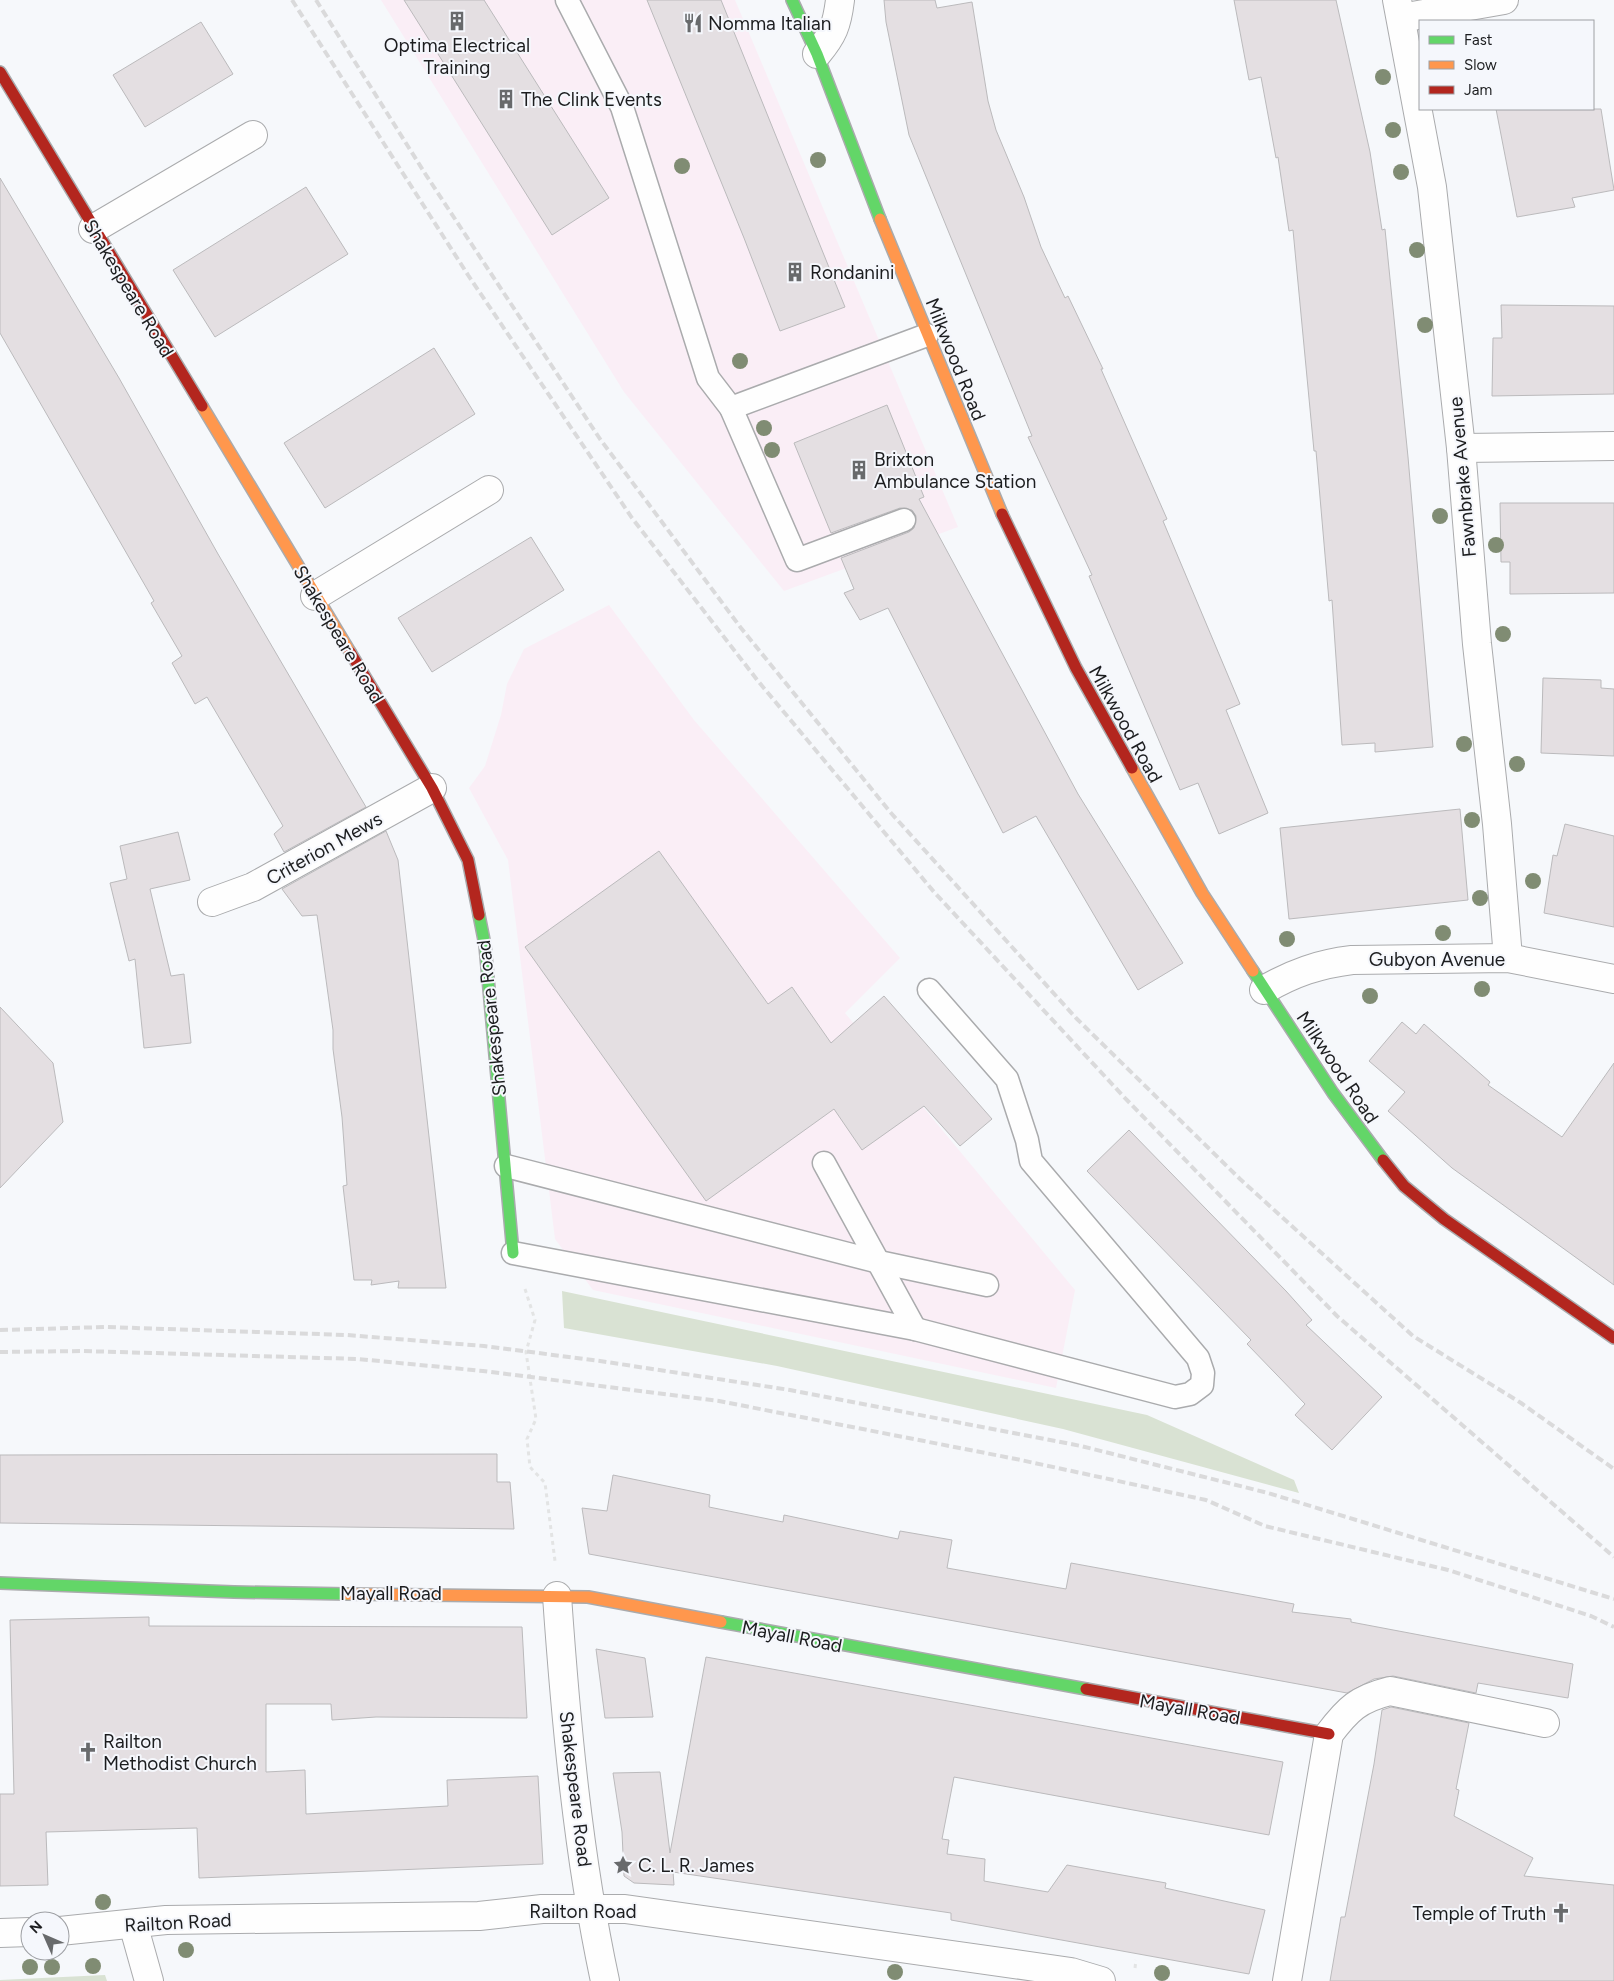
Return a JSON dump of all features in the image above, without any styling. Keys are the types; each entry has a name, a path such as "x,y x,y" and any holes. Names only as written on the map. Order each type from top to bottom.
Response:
{"street":[{"name":"Milkwood Road","path":"792,0 817,54 927,335 1018,550 1076,668 1202,893 1264,990 1360,1132 1404,1186 1481,1246 1614,1338"},
{"path":"817,54 829,40 837,25 840,0"},
{"path":"1399,9 1504,0"},
{"name":"Fawnbrake Avenue","path":"1399,9 1432,187 1461,448 1477,644 1497,824 1508,958"},
{"name":"Shakespeare Road","path":"0,72 432,788 468,860 485,945 506,1166 512,1253"},
{"path":"93,229 253,135"},
{"path":"1461,448 1614,446"},
{"path":"315,596 489,490"},
{"name":"Criterion Mews","path":"212,902 253,887 432,788"},
{"name":"Gubyon Avenue","path":"1264,990 1304,969 1326,963 1352,960 1508,958 1614,978"},
{"name":"Mayall Road","path":"0,1583 234,1592 588,1596 807,1639 1329,1734"},
{"name":"Shakespeare Road","path":"557,1596 566,1726 590,1908 604,1981"},
{"path":"1287,1981 1329,1734 1348,1709 1375,1695 1390,1691 1545,1723"},
{"name":"Railton Road","path":"70,1930 221,1918 480,1916 542,1909 625,1909 669,1914 1101,1981"},
{"path":"133,1924 149,1981"},
{"path":"0,1933 20,1932"}],"lane":[{"path":"567,0 622,107 708,378 731,408 797,560 904,520"},
{"path":"731,408 927,335"},
{"path":"512,1253 915,1329 1174,1397 1190,1394 1202,1385 1203,1373 1198,1358 1031,1161 1028,1140 1007,1079 928,990"},
{"path":"824,1163 915,1329"},
{"path":"506,1166 879,1262 988,1284"}],"path":[{"path":"536,1320 526,1352 536,1419 527,1439 530,1467 545,1483 552,1543"}],"shaded area":[{"path":"381,0 735,0 958,527 784,591 624,392"},
{"path":"609,605 694,720 900,958 845,1013 1075,1290 1056,1388 593,1290 555,1239 508,860 469,788 485,766 501,715 507,684 524,649"}],"green space":[{"path":"562,1291 1147,1415 1294,1480 1299,1493 1063,1429 777,1366 564,1328"},
{"path":"105,1975 107,1981 0,1981 0,1980"}],"building":[{"path":"404,0 484,0 609,198 552,235"},
{"path":"647,0 721,0 845,307 780,331"},
{"path":"884,0 935,0 937,8 972,2 988,101 996,130 1024,197 1041,247 1065,298 1068,296 1103,369 1101,369 1167,519 1163,521 1240,704 1226,710 1268,813 1219,834 1198,783 1180,790 1089,576 1092,575 1028,437 1032,436 909,135 886,22"},
{"path":"1234,0 1336,0 1370,152 1382,230 1385,229 1408,457 1433,747 1375,752 1375,743 1342,745 1332,600 1329,601 1316,451 1314,451 1293,230 1289,231 1278,157 1276,158 1261,77 1249,80"},
{"path":"201,22 233,74 145,127 113,75"},
{"path":"1601,109 1614,190 1572,198 1575,207 1517,217 1496,110"},
{"path":"0,178 119,378 218,554 366,807 284,852 274,834 283,826 207,697 195,704 172,663 182,656 151,603 154,601 0,333"},
{"path":"306,187 348,254 215,337 173,270"},
{"path":"1501,305 1614,306 1614,394 1492,396 1493,338 1502,338"},
{"path":"434,348 475,414 325,508 284,443"},
{"path":"887,405 924,497 919,499 1078,794 1183,963 1138,990 1036,816 1003,833 888,608 860,620 844,593 854,589 841,558 909,532 914,528 916,516 912,510 900,508 831,533 794,443"},
{"path":"1500,503 1614,503 1614,593 1510,594 1510,562 1501,562"},
{"path":"531,537 564,590 432,672 398,618"},
{"path":"1543,678 1601,680 1601,688 1614,689 1614,756 1541,753"},
{"path":"1460,809 1468,900 1289,919 1280,828"},
{"path":"1565,824 1614,836 1614,927 1544,913 1553,855 1557,856"},
{"path":"386,831 398,860 446,1288 398,1288 399,1281 371,1285 372,1280 354,1280 343,1186 347,1185 342,1117 333,1049 333,1030 317,915 302,916 282,889"},
{"path":"178,832 190,880 150,889 171,976 184,974 191,1043 144,1048 135,959 129,961 110,883 127,879 120,846"},
{"path":"659,851 768,1004 792,987 831,1043 884,996 992,1119 960,1146 924,1106 862,1150 834,1109 706,1201 525,947"},
{"path":"0,1007 53,1063 63,1122 0,1188"},
{"path":"1402,1022 1416,1034 1424,1024 1490,1082 1488,1085 1562,1137 1614,1063 1614,1285 1452,1168 1388,1111 1405,1092 1369,1061"},
{"path":"1129,1130 1286,1291 1312,1320 1306,1325 1382,1397 1332,1450 1295,1415 1305,1404 1247,1344 1251,1340 1087,1171"},
{"path":"497,1454 497,1482 510,1482 514,1529 0,1523 0,1455"},
{"path":"613,1475 710,1495 709,1507 783,1522 784,1515 898,1539 900,1531 952,1540 947,1568 1066,1589 1071,1563 1294,1604 1292,1612 1351,1619 1351,1622 1573,1664 1568,1698 1478,1683 1476,1693 1393,1676 1374,1679 1347,1693 589,1554 582,1508 607,1511"},
{"path":"149,1617 149,1626 522,1627 527,1718 376,1717 332,1720 331,1704 266,1704 266,1772 305,1770 306,1814 448,1806 447,1780 538,1776 543,1864 199,1878 197,1828 46,1832 48,1885 0,1886 0,1794 14,1794 10,1620"},
{"path":"596,1649 645,1658 653,1717 605,1718"},
{"path":"706,1657 1283,1762 1269,1835 954,1777 942,1839 949,1840 947,1854 985,1859 984,1881 1048,1892 1067,1865 1166,1883 1165,1888 1265,1910 1249,1974 951,1920 951,1913 673,1872 674,1885 634,1883 624,1876 622,1832 613,1773 660,1772 670,1853"},
{"path":"1391,1707 1469,1723 1456,1789 1459,1790 1454,1816 1533,1858 1524,1876 1614,1885 1614,1981 1330,1981 1341,1917 1345,1917 1374,1764 1382,1710"}],"railway":[{"path":"292,0 468,275 632,518 758,681 934,892 1124,1097 1337,1316 1614,1557"},
{"path":"316,0 426,175 600,439 741,628 891,813 1076,1018 1240,1179 1413,1336 1521,1403 1614,1469"},
{"path":"0,1330 106,1327 347,1335 484,1346 600,1361 790,1390 1081,1446 1268,1493 1614,1599"},
{"path":"0,1352 83,1351 358,1359 483,1371 719,1401 1016,1459 1206,1500 1265,1526 1448,1570 1591,1616 1614,1627"}],"traffic: fast":[{"path":"792,0 817,54 880,219"},
{"path":"479,915 485,945 513,1253"},
{"path":"1253,971 1333,1093 1383,1160"},
{"path":"0,1583 234,1592 347,1594"},
{"path":"721,1622 1086,1689"}],"traffic: slow":[{"path":"880,219 1002,514"},
{"path":"202,406 350,652"},
{"path":"1132,768 1202,893 1253,971"},
{"path":"347,1594 588,1597 721,1622"}],"traffic: jam":[{"path":"0,72 202,406"},
{"path":"1002,514 1076,668 1132,768"},
{"path":"350,652 432,788 468,860 479,915"},
{"path":"1383,1160 1404,1186 1444,1219 1614,1338"},
{"path":"1086,1689 1329,1734"}],"place":[{"name":"Optima Electrical Training","path":"457,21"},
{"name":"Nomma Italian","path":"693,23"},
{"name":"The Clink Events","path":"506,99"},
{"name":"Rondanini","path":"795,272"},
{"name":"Brixton Ambulance Station","path":"859,470"},
{"name":"Railton Methodist Church","path":"88,1752"},
{"name":"C. L. R. James","path":"623,1865"},
{"name":"Temple of Truth","path":"1561,1913"}]}
